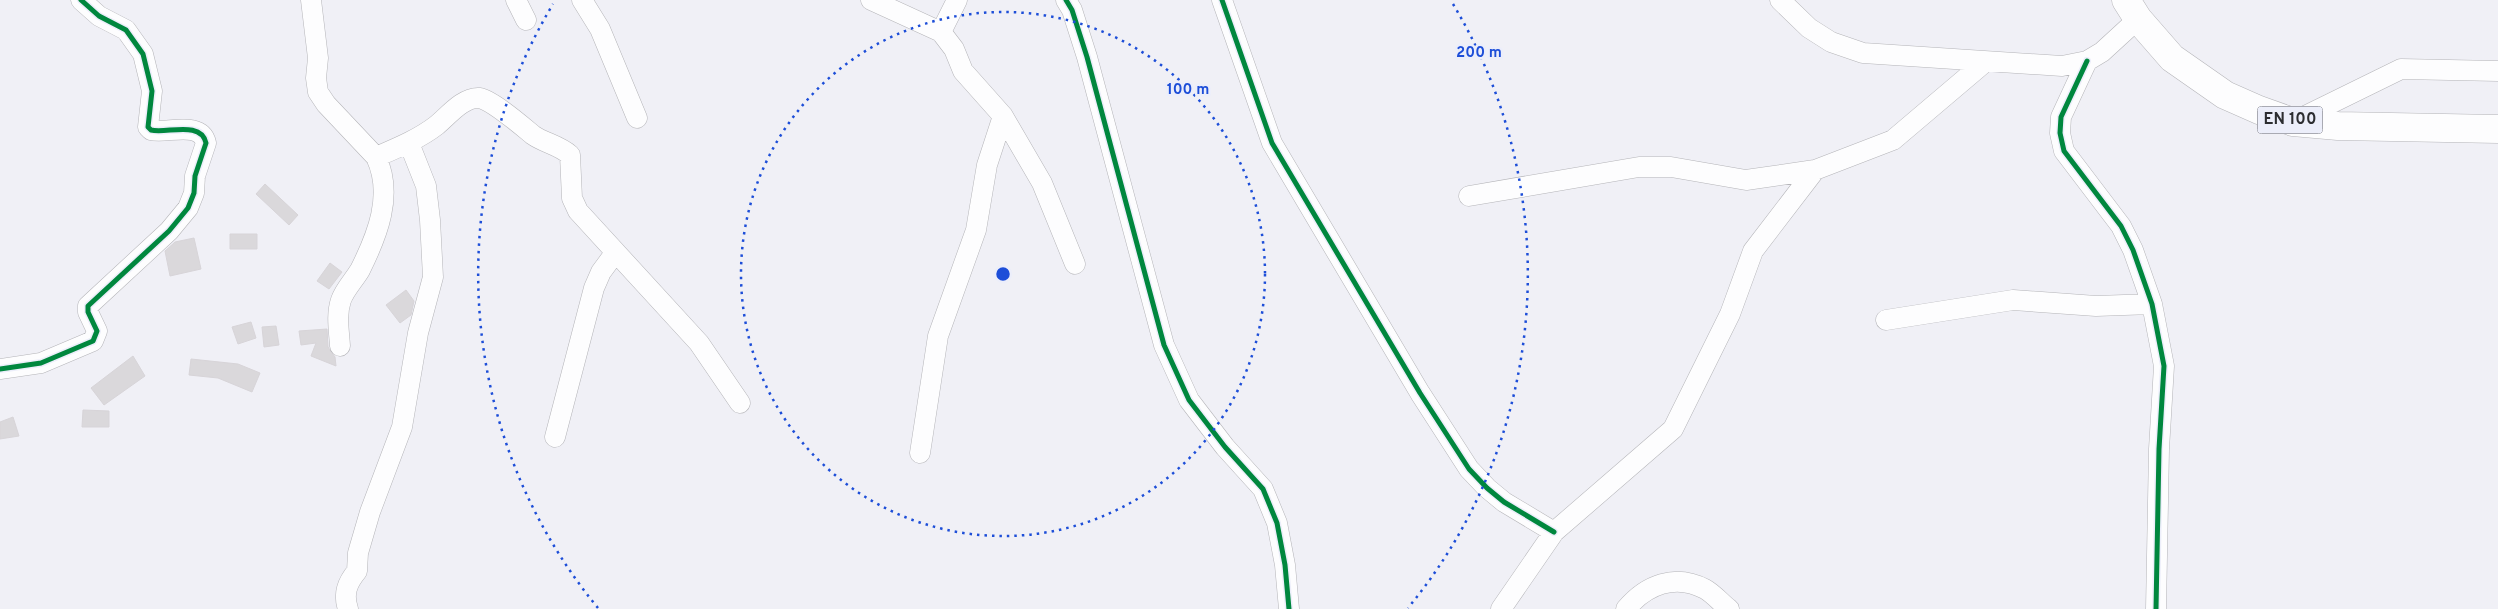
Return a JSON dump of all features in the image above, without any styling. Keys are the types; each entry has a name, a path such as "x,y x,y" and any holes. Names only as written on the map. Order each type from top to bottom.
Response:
{"main road":[{"name":"EN 100","path":"2132,9 2172,58 2199,79 2225,95 2293,122 2338,126 2498,129"}],"street":[{"path":"0,369 42,363 93,342 97,331 88,312 88,306 169,231 188,208 194,193 195,176 206,143 204,137 199,132 179,129 157,132 148,127 152,91 143,54 126,30 99,16 81,0"},
{"path":"311,0 318,58 316,78 318,92 326,104 376,157 381,167 384,185 382,217 359,271 342,298 338,313 340,346"},
{"path":"516,0 526,20"},
{"path":"582,0 600,29 636,118"},
{"path":"871,0 941,32 954,49 963,71 1003,116 1042,183 1075,264"},
{"path":"941,32 957,0"},
{"path":"1066,0 1072,10 1086,57 1164,345 1189,400 1225,447 1263,489 1277,523 1286,565 1289,609"},
{"path":"1222,0 1272,142 1420,393 1469,469 1487,488 1504,502 1554,532"},
{"path":"1780,0 1809,28 1831,42 1863,53 2062,66 2087,60 2102,52 2132,9"},
{"path":"2087,60 2061,117 2060,134 2064,151 2121,226 2145,281 2152,304 2164,366 2159,449 2156,609"},
{"path":"1469,196 1639,167 1671,167 1746,180 1815,170 1893,140 1985,62"},
{"path":"2293,122 2401,69 2498,71"},
{"path":"376,157 409,143 436,126 468,100 480,98 521,123 534,136 561,147 570,155 572,198 578,211 699,343 740,403"},
{"path":"920,453 938,336 976,230 987,164 1003,116"},
{"path":"348,609 345,598 349,580 357,571 358,553 370,512 402,427 418,333 432,277 430,220 426,186 409,143"},
{"path":"1501,609 1554,532 1673,429 1730,314 1753,251 1815,170"},
{"path":"555,437 594,288 601,272 615,253"},
{"path":"1886,320 2013,300 2096,306 2152,304"},
{"path":"1626,609 1636,597 1658,584 1680,580 1705,589 1729,609"}],"building":[{"path":"265,184 298,215 289,225 256,194"},
{"path":"230,234 257,234 257,249 230,249"},
{"path":"194,238 201,269 170,276 165,251 175,242"},
{"path":"330,263 342,272 329,289 317,281"},
{"path":"406,290 414,301 411,315 400,323 386,305"},
{"path":"251,322 256,338 238,344 232,327"},
{"path":"276,326 279,345 264,347 262,327"},
{"path":"327,329 328,347 335,357 336,366 311,356 316,343 301,345 299,331"},
{"path":"133,356 145,376 104,405 91,388"},
{"path":"191,359 238,364 260,373 252,392 218,378 189,375"},
{"path":"83,410 109,411 109,427 82,427"},
{"path":"13,417 19,436 0,439 0,422"}],"cycle path":[{"path":"0,369 41,363 93,341 97,331 88,312 88,306 169,231 188,208 194,193 195,176 206,143 203,136 190,130 157,131 151,130 148,127 152,91 143,54 126,30 99,16 81,0"},
{"path":"1066,0 1072,10 1087,57 1164,345 1189,400 1225,447 1263,489 1277,523 1285,565 1289,609"},
{"path":"1222,0 1272,143 1420,393 1469,469 1487,488 1504,502 1554,532"},
{"path":"2087,61 2061,117 2060,133 2064,151 2121,226 2133,250 2152,304 2164,366 2159,449 2156,609"}]}
